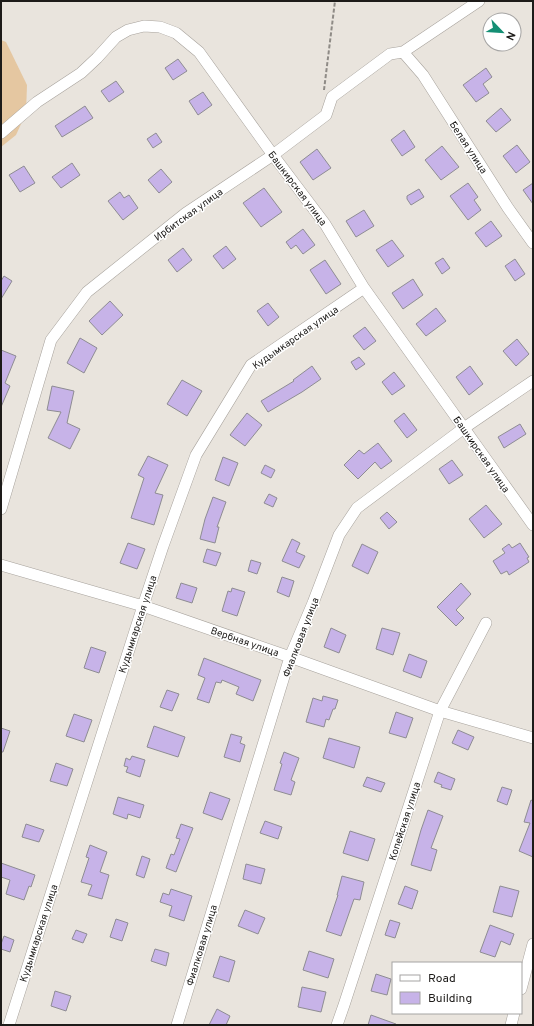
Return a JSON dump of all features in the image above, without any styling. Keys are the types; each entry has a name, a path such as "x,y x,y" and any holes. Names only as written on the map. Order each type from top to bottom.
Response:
{"street":[{"path":"332,97 390,54 403,52 479,1"},
{"name":"Башкирская улица","path":"1,133 37,102 81,73 116,37 128,30 144,26 160,27 176,33 199,52 325,224 364,288 533,525"},
{"name":"Белая улица","path":"403,52 423,75 508,208 533,243"},
{"name":"Ирбитская улица","path":"1,509 51,340 87,292 186,214 273,155 326,115 332,97"},
{"name":"Кудымкарская улица","path":"9,1025 143,606 196,455 251,365 364,288"},
{"name":"Фиалковая улица","path":"177,1025 290,657 313,603 339,535 357,508 464,428 533,381"},
{"name":"Вербная улица","path":"1,565 143,606 440,711 533,738"},
{"name":"Копейская улица","path":"337,1025 440,711 486,623"},
{"path":"522,985 533,944"},
{"path":"511,1025 514,1014"}],"path":[{"path":"332,97 324,90 335,1"}],"shaded area":[{"path":"1,40 6,42 27,85 26,113 16,135 1,147"}],"building":[{"path":"178,59 187,71 173,80 165,68"},
{"path":"486,68 492,77 483,84 489,93 476,102 463,85"},
{"path":"116,81 124,92 109,102 101,91"},
{"path":"203,92 212,105 198,115 189,101"},
{"path":"85,106 93,118 62,137 55,126"},
{"path":"501,108 511,120 496,132 486,121"},
{"path":"404,130 415,147 402,156 391,140"},
{"path":"156,133 162,142 153,148 147,139"},
{"path":"517,145 530,162 516,173 503,156"},
{"path":"442,146 459,167 441,180 425,160"},
{"path":"317,149 331,168 313,180 300,162"},
{"path":"72,163 80,175 61,188 52,177"},
{"path":"24,166 35,183 20,192 9,175"},
{"path":"161,169 172,182 159,193 148,180"},
{"path":"468,183 478,197 474,200 481,210 468,220 450,196"},
{"path":"533,183 533,204 523,190"},
{"path":"264,188 282,212 261,227 243,203"},
{"path":"419,189 424,197 411,205 407,199 407,196"},
{"path":"120,192 124,198 129,195 138,208 123,220 108,201"},
{"path":"364,210 374,226 356,237 346,221"},
{"path":"491,221 502,236 486,247 475,233"},
{"path":"303,229 315,245 303,254 296,245 291,249 286,242"},
{"path":"392,240 404,256 388,267 376,250"},
{"path":"226,246 236,259 223,269 213,256"},
{"path":"183,248 192,260 177,272 168,260"},
{"path":"443,258 450,268 442,274 435,263"},
{"path":"515,259 525,274 515,281 505,266"},
{"path":"325,260 341,284 326,294 310,270"},
{"path":"4,276 12,281 1,299 1,281"},
{"path":"413,279 423,295 403,309 392,293"},
{"path":"110,301 123,315 102,335 89,321"},
{"path":"268,303 279,317 268,326 257,311"},
{"path":"436,308 446,321 426,336 416,324"},
{"path":"365,327 376,341 364,350 353,336"},
{"path":"80,338 97,348 84,373 67,363"},
{"path":"517,339 529,354 516,366 503,351"},
{"path":"1,350 16,356 5,383 10,386 1,407"},
{"path":"359,357 365,364 356,370 351,362"},
{"path":"312,366 321,379 268,412 261,401 294,381 293,380"},
{"path":"470,366 483,384 469,395 456,377"},
{"path":"394,372 405,386 392,395 382,382"},
{"path":"182,380 202,391 187,416 167,404"},
{"path":"52,386 74,391 67,423 80,429 70,449 48,438 61,412 47,410"},
{"path":"247,413 262,425 245,446 230,435"},
{"path":"404,413 417,430 407,438 394,421"},
{"path":"520,424 526,434 504,448 498,437"},
{"path":"378,443 392,461 381,469 375,462 358,479 344,465 359,450 364,454"},
{"path":"148,456 168,465 155,493 163,495 154,525 131,518 144,478 138,475"},
{"path":"223,457 238,463 229,486 215,480"},
{"path":"452,460 463,475 449,484 439,469"},
{"path":"265,465 275,470 271,478 261,473"},
{"path":"269,494 277,498 273,507 264,503"},
{"path":"213,497 226,502 217,527 219,527 215,543 200,539"},
{"path":"486,505 502,524 484,538 469,519"},
{"path":"387,512 397,522 389,529 380,518"},
{"path":"292,539 300,543 296,552 305,556 299,568 282,561"},
{"path":"128,543 145,549 137,569 120,563"},
{"path":"520,543 529,557 527,558 529,562 509,575 507,571 501,574 493,561 505,553 502,549 509,544 512,548"},
{"path":"362,544 378,552 368,574 352,566"},
{"path":"207,549 221,553 216,566 203,562"},
{"path":"251,560 261,563 257,574 248,571"},
{"path":"282,577 294,581 289,597 277,592"},
{"path":"181,583 197,588 192,603 176,598"},
{"path":"461,583 471,594 456,610 464,618 456,626 437,607"},
{"path":"232,588 245,592 237,616 222,611 228,591 231,592"},
{"path":"331,628 346,635 339,653 324,647"},
{"path":"382,628 400,633 393,655 376,649"},
{"path":"91,647 106,652 99,673 84,668"},
{"path":"409,654 427,661 421,678 403,671"},
{"path":"204,658 261,680 253,701 236,694 239,687 222,680 221,683 216,682 209,703 197,699 205,678 198,675"},
{"path":"167,690 179,694 172,711 160,707"},
{"path":"323,696 338,700 329,720 326,719 324,727 306,722 313,698 322,701"},
{"path":"396,712 413,718 406,738 389,733"},
{"path":"74,714 92,720 84,742 66,736"},
{"path":"154,726 185,737 178,757 147,747"},
{"path":"1,728 10,731 3,752 1,752"},
{"path":"458,730 474,737 468,750 452,743"},
{"path":"231,734 242,737 240,743 245,745 240,762 224,757"},
{"path":"329,738 360,747 354,768 323,758"},
{"path":"284,752 299,758 291,780 295,782 291,795 274,790"},
{"path":"132,756 145,760 140,777 126,772 128,767 124,766 126,758 130,760"},
{"path":"56,763 73,769 67,786 50,781"},
{"path":"438,772 455,779 451,790 441,787 442,785 434,782"},
{"path":"367,777 385,783 381,792 363,786"},
{"path":"502,787 512,790 507,805 497,801"},
{"path":"210,792 230,799 222,820 203,813"},
{"path":"118,797 144,805 140,818 128,814 127,819 113,814"},
{"path":"531,800 533,801 533,857 519,851 530,823 524,822"},
{"path":"428,810 443,816 431,848 437,850 431,871 411,865"},
{"path":"265,821 282,827 278,839 260,833"},
{"path":"26,824 44,830 39,842 22,837"},
{"path":"181,824 193,828 176,872 166,868 171,854 174,855 180,839 176,838"},
{"path":"350,831 375,839 368,861 343,853"},
{"path":"90,845 107,852 100,872 109,875 102,899 88,895 92,885 81,882 89,858 86,857"},
{"path":"142,856 150,859 144,878 136,875"},
{"path":"1,863 35,875 24,900 6,894 10,880 1,877"},
{"path":"246,864 265,869 261,884 243,879"},
{"path":"342,876 364,882 360,900 354,899 341,936 326,931 338,895"},
{"path":"405,886 418,891 412,909 398,904"},
{"path":"500,886 519,891 512,917 493,912"},
{"path":"171,889 192,896 184,921 169,916 172,906 160,902 163,893 169,895"},
{"path":"245,910 265,918 258,934 238,926"},
{"path":"116,919 128,923 122,941 110,937"},
{"path":"390,920 400,923 395,938 385,935"},
{"path":"490,925 514,934 510,945 501,941 495,957 480,952"},
{"path":"76,930 87,934 83,943 72,939"},
{"path":"4,936 14,940 10,952 1,949"},
{"path":"155,949 169,953 166,966 151,961"},
{"path":"309,951 334,959 328,978 303,970"},
{"path":"220,956 235,961 229,982 213,977"},
{"path":"376,974 391,979 387,995 371,991"},
{"path":"302,987 326,992 321,1012 298,1007"},
{"path":"55,991 71,996 66,1011 51,1006"},
{"path":"217,1009 230,1016 226,1025 209,1025"},
{"path":"371,1015 396,1024 396,1025 368,1025"}]}
